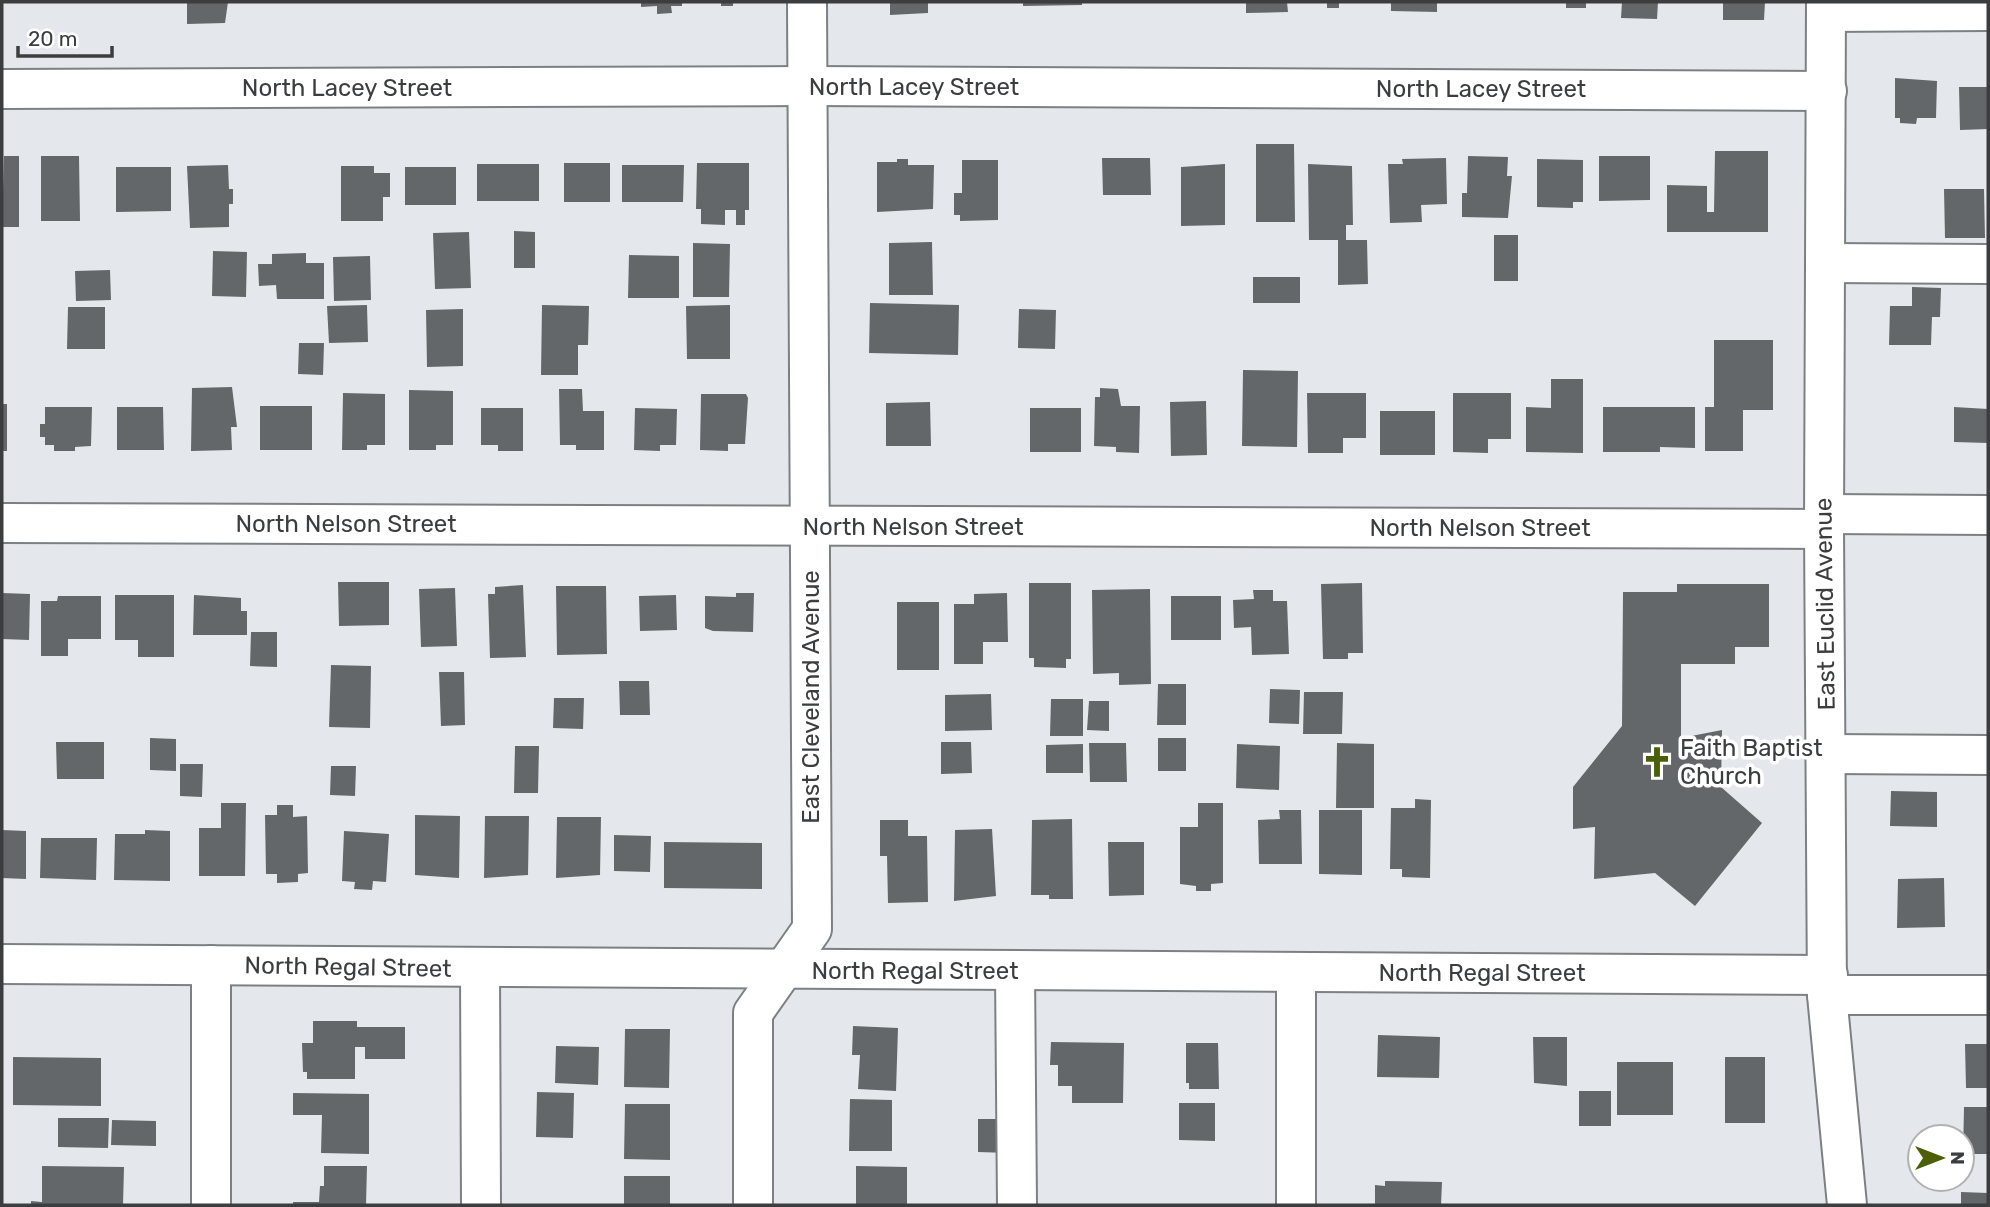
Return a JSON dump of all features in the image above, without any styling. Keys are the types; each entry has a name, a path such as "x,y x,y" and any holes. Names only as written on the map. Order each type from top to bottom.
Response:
{"street":[{"name":"East Cleveland Avenue","path":"753,1205 753,1013 812,929 807,2"},
{"path":"1826,7 1988,11"},
{"name":"East Euclid Avenue","path":"1826,7 1824,521 1828,985 1847,1205"},
{"name":"North Lacey Street","path":"2,89 807,86 1827,91"},
{"path":"1826,263 1988,264"},
{"name":"North Nelson Street","path":"2,523 810,526 1824,521 1988,515"},
{"path":"1827,754 1988,755"},
{"name":"North Regal Street","path":"2,964 783,971 1296,972 1828,985 1988,995"},
{"path":"211,965 211,1205"},
{"path":"480,968 481,1205"},
{"path":"1015,971 1017,1205"},
{"path":"1296,972 1296,1205"}],"building":[{"path":"187,2 228,2 225,23 187,24"},
{"path":"641,2 682,2 682,6 671,6 672,13 657,14 657,6 641,7"},
{"path":"721,2 733,2 733,6 721,6"},
{"path":"890,2 928,2 928,13 890,15"},
{"path":"1023,2 1082,2 1082,5 1023,6"},
{"path":"1246,2 1287,2 1288,12 1246,13"},
{"path":"1327,2 1339,2 1339,8 1327,8"},
{"path":"1391,2 1437,2 1437,12 1391,11"},
{"path":"1566,2 1586,2 1586,8 1566,8"},
{"path":"1622,2 1658,2 1657,19 1621,18"},
{"path":"1723,2 1765,2 1764,20 1723,20"},
{"path":"1895,78 1937,81 1936,118 1917,118 1916,124 1900,123 1900,118 1895,118"},
{"path":"1959,87 1988,87 1988,129 1960,130"},
{"path":"1256,144 1294,144 1295,222 1256,222"},
{"path":"1715,151 1768,151 1768,232 1667,232 1667,185 1707,186 1707,212 1714,212"},
{"path":"4,156 19,156 19,227 2,227"},
{"path":"41,156 79,156 80,221 41,221"},
{"path":"1468,156 1508,157 1507,176 1512,176 1508,218 1462,217 1462,193 1467,193"},
{"path":"1599,156 1650,156 1650,200 1599,201"},
{"path":"1102,158 1150,158 1151,195 1103,195"},
{"path":"1446,158 1447,204 1421,205 1422,222 1390,223 1388,164 1403,164 1402,159"},
{"path":"897,159 908,159 908,165 934,165 933,209 877,212 877,162 897,162"},
{"path":"1537,159 1583,160 1583,202 1573,202 1573,208 1537,207"},
{"path":"962,160 998,160 998,220 960,221 960,215 954,215 954,193 962,193"},
{"path":"564,163 610,163 610,202 564,202"},
{"path":"697,163 749,163 749,210 745,210 745,225 736,225 736,210 725,210 725,225 701,224 701,209 696,209"},
{"path":"477,164 539,164 539,201 477,201"},
{"path":"1225,164 1225,225 1181,226 1181,167"},
{"path":"1308,164 1352,166 1353,225 1346,225 1346,240 1367,240 1368,284 1338,285 1338,240 1309,240"},
{"path":"228,165 229,189 233,189 233,204 229,204 229,227 190,228 187,166"},
{"path":"622,165 684,165 683,202 622,202"},
{"path":"341,166 374,166 374,173 390,173 390,197 383,197 383,221 341,221"},
{"path":"116,167 171,167 171,211 116,212"},
{"path":"405,167 456,167 456,205 405,205"},
{"path":"1944,189 1984,189 1985,238 1945,238"},
{"path":"514,231 535,232 535,268 514,268"},
{"path":"469,232 471,288 435,289 433,233"},
{"path":"1494,235 1518,235 1518,281 1494,281"},
{"path":"932,242 933,295 889,295 889,243"},
{"path":"693,243 730,244 729,297 693,297"},
{"path":"213,251 247,252 246,297 212,296"},
{"path":"306,253 306,263 324,263 324,299 277,299 276,285 259,286 258,264 272,264 272,254"},
{"path":"629,255 679,256 679,298 628,298"},
{"path":"370,256 371,300 334,301 333,257"},
{"path":"110,270 111,300 76,301 75,271"},
{"path":"1253,277 1300,277 1300,303 1253,303"},
{"path":"1912,287 1941,288 1940,317 1932,317 1931,345 1889,345 1890,306 1912,306"},
{"path":"870,303 959,305 958,355 869,353"},
{"path":"367,305 368,342 329,343 327,306"},
{"path":"542,305 589,306 588,345 578,345 578,375 541,375"},
{"path":"730,305 730,359 687,359 686,306"},
{"path":"68,307 105,307 105,349 67,349"},
{"path":"463,309 463,366 427,367 426,310"},
{"path":"1019,309 1056,310 1055,349 1018,348"},
{"path":"1714,340 1773,340 1773,410 1743,410 1743,451 1705,451 1705,407 1714,407"},
{"path":"299,343 324,343 323,375 298,374"},
{"path":"1243,370 1298,371 1297,447 1242,446"},
{"path":"1551,379 1583,379 1583,453 1526,452 1526,407 1551,408"},
{"path":"232,387 237,427 231,427 232,450 191,451 192,388"},
{"path":"1100,388 1118,389 1121,406 1140,406 1139,453 1116,452 1116,447 1094,446 1095,397 1100,397"},
{"path":"559,389 582,389 583,411 604,411 604,450 576,450 576,445 560,445"},
{"path":"409,390 453,391 453,445 436,445 436,450 409,450"},
{"path":"343,393 385,394 385,445 367,445 367,450 342,450"},
{"path":"1307,393 1366,393 1366,438 1343,438 1343,453 1308,453"},
{"path":"1453,393 1511,393 1511,439 1488,439 1488,453 1453,452"},
{"path":"701,394 746,394 745,444 728,444 728,451 700,450"},
{"path":"1206,401 1207,455 1171,456 1170,402"},
{"path":"930,402 931,446 886,446 886,403"},
{"path":"2,404 7,404 7,451 2,451"},
{"path":"260,406 312,406 312,450 260,450"},
{"path":"45,407 92,407 91,446 75,447 75,451 54,451 54,445 45,445 45,437 40,437 40,424 45,424"},
{"path":"117,407 163,407 164,450 117,450"},
{"path":"1603,407 1695,407 1695,448 1660,447 1660,452 1603,452"},
{"path":"1954,407 1988,409 1988,443 1954,442"},
{"path":"481,408 523,408 523,451 498,451 498,445 481,445"},
{"path":"635,408 677,409 676,445 660,445 660,451 634,450"},
{"path":"1030,408 1081,408 1081,452 1030,452"},
{"path":"1380,411 1435,411 1435,455 1380,455"},
{"path":"338,582 389,582 389,625 339,626"},
{"path":"1029,583 1071,583 1071,659 1066,659 1066,668 1034,667 1034,658 1029,658"},
{"path":"1362,583 1363,653 1348,653 1348,659 1323,659 1321,584"},
{"name":"Faith Baptist Church","path":"1677,584 1769,584 1769,647 1735,647 1735,664 1681,664 1681,738 1722,730 1721,787 1762,823 1695,906 1655,873 1594,879 1595,827 1573,829 1573,787 1622,726 1623,592 1677,592"},
{"path":"523,585 526,657 490,658 488,594 495,594 495,587"},
{"path":"556,586 606,586 607,654 557,655"},
{"path":"455,588 457,646 421,647 419,589"},
{"path":"1150,589 1151,684 1119,685 1119,673 1093,674 1092,590"},
{"path":"1253,590 1273,590 1273,601 1287,601 1289,654 1252,655 1251,627 1234,628 1233,600 1254,599"},
{"path":"2,593 30,594 29,640 2,639"},
{"path":"736,593 754,593 753,632 713,631 705,628 705,596 736,597"},
{"path":"1007,593 1008,642 983,642 983,664 954,664 954,604 974,604 974,594"},
{"path":"115,595 174,595 174,657 138,657 138,640 115,640"},
{"path":"194,595 241,598 241,611 247,611 247,635 193,635"},
{"path":"676,595 677,630 640,631 639,596"},
{"path":"58,596 101,596 101,639 68,639 68,656 41,656 41,601 57,601"},
{"path":"1171,596 1221,596 1221,640 1171,640"},
{"path":"897,602 939,602 939,670 897,670"},
{"path":"251,632 277,632 277,667 250,666"},
{"path":"331,665 371,666 370,728 329,727"},
{"path":"439,672 464,672 465,725 441,726"},
{"path":"619,681 649,681 650,715 620,715"},
{"path":"1158,684 1186,684 1186,725 1157,725"},
{"path":"1270,689 1300,690 1299,724 1269,723"},
{"path":"1304,692 1343,692 1342,734 1303,734"},
{"path":"991,694 992,730 945,731 945,695"},
{"path":"554,698 584,698 583,729 553,728"},
{"path":"1051,699 1083,699 1083,736 1050,736"},
{"path":"1089,701 1109,701 1109,731 1087,730"},
{"path":"150,738 176,739 176,771 150,770"},
{"path":"1158,738 1186,738 1186,771 1158,771"},
{"path":"56,742 104,742 104,779 57,779"},
{"path":"941,742 971,742 972,773 941,774"},
{"path":"1089,743 1126,743 1127,782 1090,782"},
{"path":"1337,743 1374,744 1374,808 1336,808"},
{"path":"1083,744 1083,773 1046,773 1046,745"},
{"path":"1237,744 1280,746 1279,790 1236,788"},
{"path":"515,746 539,746 538,793 514,793"},
{"path":"180,764 203,764 202,797 180,796"},
{"path":"331,766 356,766 355,796 330,795"},
{"path":"1891,791 1937,792 1937,827 1890,826"},
{"path":"1415,799 1431,800 1430,878 1402,877 1402,869 1390,869 1391,808 1415,808"},
{"path":"221,803 246,803 245,876 199,876 199,828 221,828"},
{"path":"1198,803 1223,803 1223,883 1211,884 1211,891 1196,891 1196,886 1180,884 1180,827 1198,827"},
{"path":"277,805 293,805 293,817 307,816 308,873 298,874 298,882 277,883 277,874 266,874 265,815 277,815"},
{"path":"1279,810 1301,810 1302,864 1259,864 1258,820 1280,819"},
{"path":"1319,810 1362,810 1362,875 1319,874"},
{"path":"415,815 460,816 459,878 415,875"},
{"path":"485,816 529,816 528,875 484,878"},
{"path":"557,817 601,817 600,875 556,878"},
{"path":"1072,819 1073,899 1049,899 1049,895 1031,895 1032,820"},
{"path":"880,820 908,820 908,836 927,836 928,902 888,903 887,856 880,856"},
{"path":"992,829 996,896 954,901 955,830"},
{"path":"2,830 26,831 26,879 2,878"},
{"path":"145,830 170,831 170,881 114,880 115,834 145,834"},
{"path":"344,831 389,834 386,882 373,881 372,890 354,889 355,882 342,881"},
{"path":"614,835 651,836 650,872 614,871"},
{"path":"41,838 97,838 96,880 40,878"},
{"path":"664,842 762,843 762,889 664,888"},
{"path":"1108,842 1144,842 1144,895 1109,896"},
{"path":"1944,878 1945,927 1897,928 1898,879"},
{"path":"313,1021 357,1021 357,1027 405,1027 405,1059 365,1059 365,1047 355,1047 355,1079 307,1079 307,1072 303,1072 302,1043 313,1043"},
{"path":"853,1026 898,1028 896,1091 858,1089 860,1055 852,1055"},
{"path":"625,1029 670,1029 669,1088 624,1087"},
{"path":"1378,1035 1440,1037 1439,1078 1377,1077"},
{"path":"1533,1037 1567,1037 1567,1086 1534,1083"},
{"path":"1051,1042 1124,1043 1123,1103 1072,1103 1072,1086 1058,1086 1058,1065 1050,1065"},
{"path":"1186,1043 1218,1043 1219,1089 1189,1089 1189,1083 1186,1083"},
{"path":"1965,1044 1988,1044 1988,1088 1966,1088"},
{"path":"556,1046 599,1047 598,1085 555,1083"},
{"path":"13,1057 101,1058 101,1106 13,1105"},
{"path":"1725,1057 1765,1057 1765,1123 1725,1123"},
{"path":"1617,1062 1673,1062 1673,1115 1617,1115"},
{"path":"1579,1091 1611,1091 1611,1126 1579,1126"},
{"path":"537,1092 574,1093 573,1138 536,1137"},
{"path":"293,1093 369,1094 369,1154 321,1153 322,1115 293,1115"},
{"path":"850,1099 892,1100 892,1151 849,1151"},
{"path":"1179,1103 1215,1103 1215,1141 1179,1140"},
{"path":"625,1104 670,1104 670,1160 624,1159"},
{"path":"1964,1107 1988,1107 1988,1154 1976,1154 1976,1123 1964,1123"},
{"path":"58,1118 109,1118 108,1148 58,1147"},
{"path":"978,1119 1010,1119 1009,1153 978,1152"},
{"path":"112,1120 156,1121 156,1146 111,1145"},
{"path":"42,1166 124,1167 123,1205 31,1205 31,1201 42,1202"},
{"path":"324,1166 367,1166 366,1205 293,1205 293,1202 319,1202 320,1186 324,1186"},
{"path":"856,1166 907,1167 907,1205 856,1205"},
{"path":"624,1176 670,1176 670,1205 624,1205"},
{"path":"1385,1181 1442,1182 1441,1205 1375,1205 1375,1185 1385,1186"},
{"path":"1961,1193 1988,1193 1988,1205 1961,1205"}],"place":[{"name":"Faith Baptist Church","path":"1657,762"}]}
